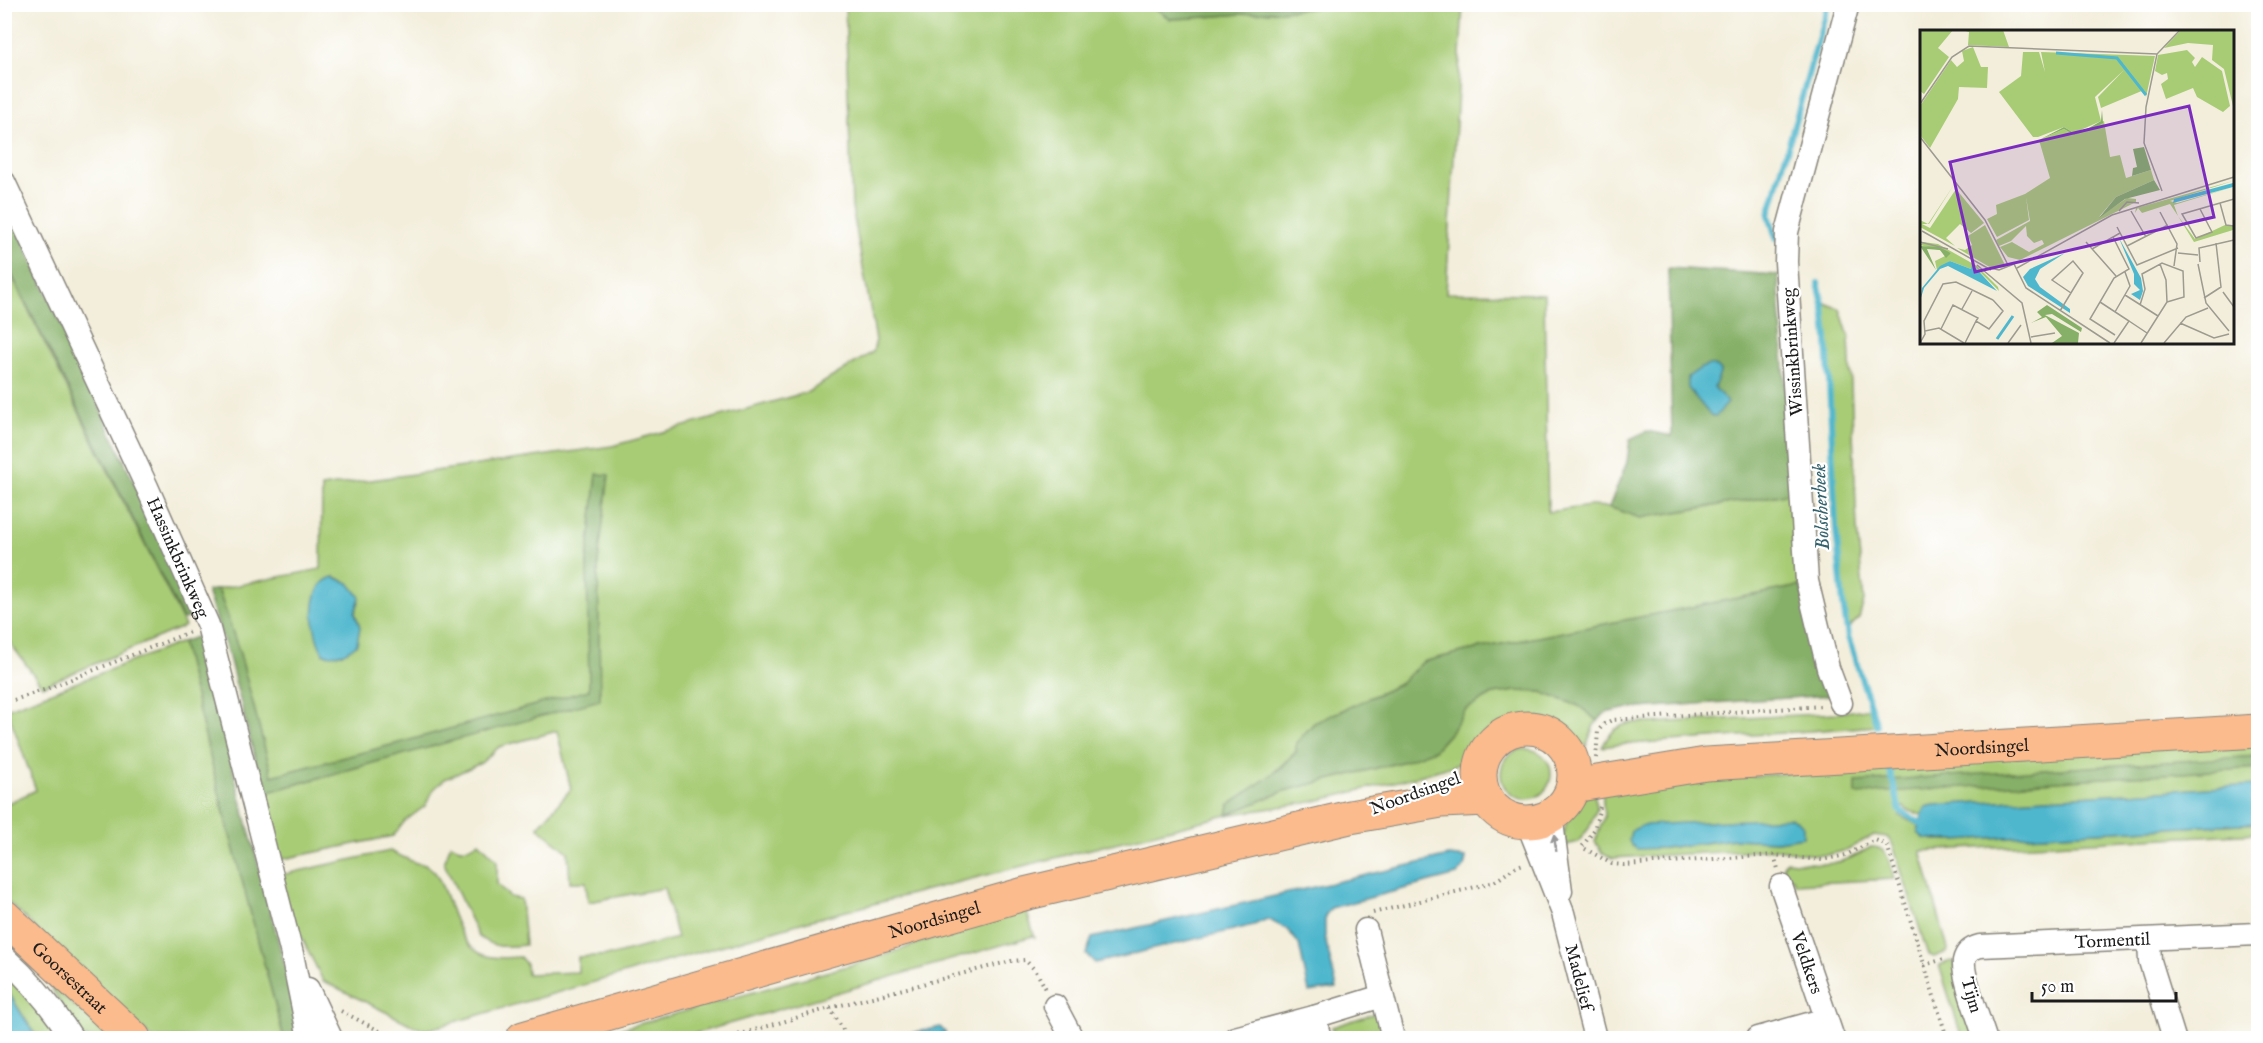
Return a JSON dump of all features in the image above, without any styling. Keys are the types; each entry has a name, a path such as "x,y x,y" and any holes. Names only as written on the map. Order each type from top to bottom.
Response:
{"main road":[{"path":"1530,727 1547,732 1561,741 1572,772 1569,797 1562,807 1539,819 1512,819 1496,810 1483,784 1484,755 1495,740 1512,730 1530,727"},
{"name":"Noordsingel","path":"1572,772 2259,731"},
{"name":"Noordsingel","path":"523,1038 1024,894 1350,817 1441,801 1483,784"},
{"name":"Goorsestraat","path":"4,916 134,1038"}],"street":[{"name":"Wissinkbrinkweg","path":"1841,703 1828,668 1807,581 1786,262 1787,232 1848,4"},
{"name":"Hassinkbrinkweg","path":"4,182 147,487 208,625 292,954 309,1038"},
{"name":"Madelief","path":"1539,819 1595,1038"},
{"name":"Veldkers","path":"1781,886 1830,1029"},
{"path":"1366,930 1393,1038"},
{"name":"Tormentil","path":"1968,952 1980,946 2259,934"},
{"path":"2149,940 2150,961 2174,1038"},
{"name":"Tijm","path":"1968,952 1964,965 1985,1038"},
{"name":"Hassinkbrinkweg","path":"292,954 331,1038"},
{"path":"4,957 21,971 51,1005 72,1038"},
{"path":"1234,1038 1382,996"},
{"path":"1055,1006 1072,1038"},
{"path":"1314,1017 1320,1038"},
{"path":"1758,1038 1830,1029"}],"path":[{"path":"14,700 208,625"},
{"path":"1774,855 1808,859 1834,858 1856,851 1875,840 1886,844 1947,1038"},
{"path":"1366,930 1369,916 1375,911 1491,883 1499,880 1517,866 1549,859 1582,847"},
{"path":"727,1038 830,1008 1011,961 1025,960 1036,971 1055,1006"},
{"path":"830,1008 848,1038"}],"green space":[{"path":"845,4 1150,4 1170,19 1325,7 1330,4 1463,5 1446,293 1544,294 1548,512 1590,506 1609,507 1640,518 1792,493 1800,586 1466,651 1423,662 1398,685 1314,723 1296,743 1296,752 1227,815 808,921 426,1030 323,981 281,895 276,876 390,851 426,865 434,871 455,922 469,945 479,953 492,957 520,957 526,964 527,974 578,972 578,957 613,955 677,938 664,888 588,902 586,882 570,882 568,852 538,827 571,789 557,731 499,747 481,763 445,779 434,789 425,806 405,821 393,836 273,861 257,798 265,793 599,700 598,562 608,476 597,475 587,561 590,690 272,776 240,654 218,589 321,569 322,487 612,446 808,392 873,352 876,340 852,207","holes":["335,577 349,583 359,602 355,613 360,627"]},
{"path":"1151,5 1330,5 1170,19"},
{"path":"15,224 193,611 190,617 183,619 5,261 4,228"},
{"path":"4,261 185,626 42,686 5,636"},
{"path":"1668,268 1778,275 1792,493 1640,518 1609,507 1627,462 1630,439 1647,431 1672,436"},
{"path":"1823,302 1840,309 1849,337 1857,528 1864,601 1859,618 1847,630 1836,529 1827,338"},
{"path":"597,474 609,475 598,562 600,700 264,793 229,657 207,591 218,589 240,654 272,776 589,690 587,561"},
{"path":"1800,586 1832,695 1624,709 1605,713 1598,721 1579,706 1541,692 1516,691 1493,694 1465,710 1452,730 1434,750 1405,761 1284,791 1227,815 1229,805 1282,767 1296,752 1296,743 1314,723 1398,685 1423,662 1466,651"},
{"path":"196,637 199,641 302,1038 284,1038 223,809 182,642"},
{"path":"182,642 223,809 284,1038 152,1038 5,899 4,805 36,790 7,709"},
{"path":"1516,691 1541,692 1579,706 1598,721 1594,725 1586,747 1553,725 1519,718 1502,725 1462,763 1312,802 1227,815 1284,791 1405,761 1434,750 1452,730 1465,710 1493,694"},
{"path":"1872,708 1877,726 1602,747 1616,729 1627,724 1837,713"},
{"path":"2258,739 2258,756 1856,793 2258,768 2258,785 1934,805 1926,807 1922,815 1904,807 1899,809 1900,816 1918,825 1918,833 1934,840 2258,823 2258,833 1921,851 1948,949 1947,952 1934,957 1928,955 1893,845 1887,837 1874,835 1846,850 1827,855 1777,849 1612,858 1603,854 1595,842 1604,817 1602,787","holes":["1803,837 1777,841 1734,839 1664,848 1629,840"]},
{"path":"1526,749 1535,751 1546,760 1551,774 1549,783 1540,794 1526,799 1517,797 1506,788 1501,774 1503,765 1512,754"},
{"path":"2258,756 2258,768 1856,794 1856,782"},
{"path":"1594,790 1597,809 1589,828 1578,842 1562,846 1570,814 1586,795"},
{"path":"479,842 497,860 497,884 510,897 521,899 525,945 494,945 478,936 444,863 451,844 465,848"},
{"path":"1871,847 1885,853 1894,879 1795,884 1793,879 1786,881 1783,866 1786,861 1820,864 1839,862"},
{"path":"1026,910 1035,938 1033,936 680,1038 588,1038 880,957 930,939"},
{"path":"1951,961 1954,963 1978,1038 1962,1038 1939,965"},
{"path":"4,970 30,996 60,1038 37,1038 5,987"},
{"path":"49,984 87,1017 108,1038 81,1038"},
{"path":"1379,1012 1386,1038 1334,1038 1332,1027"}],"water":[{"path":"1709,365 1721,371 1714,387 1728,403 1716,416 1710,415 1688,388 1688,377"},
{"path":"333,577 349,583 360,597 355,613 360,627 357,644 342,654 333,655 324,654 320,646 314,624 314,611 318,589"},
{"path":"2258,785 2258,823 1954,840 1925,839 1918,833 1926,807 1934,805"},
{"path":"1791,818 1803,826 1803,837 1777,841 1734,839 1637,849 1631,845 1629,840 1631,831 1643,825"},
{"path":"1449,856 1466,858 1464,867 1457,875 1331,908 1325,916 1325,938 1337,988 1309,992 1299,944 1287,929 1267,919 1254,925 1095,963 1086,954 1092,938"},
{"path":"5,987 37,1038 5,1038"},
{"path":"940,1027 946,1037 890,1038"}],"waterway":[{"name":"Bolscherbeek","path":"1776,238 1769,215 1828,4"},
{"name":"Bolscherbeek","path":"1818,283 1824,308 1827,338 1836,529 1843,603 1848,637 1877,726"},
{"name":"Bolscherbeek","path":"1888,762 1900,811 1920,823"}]}
